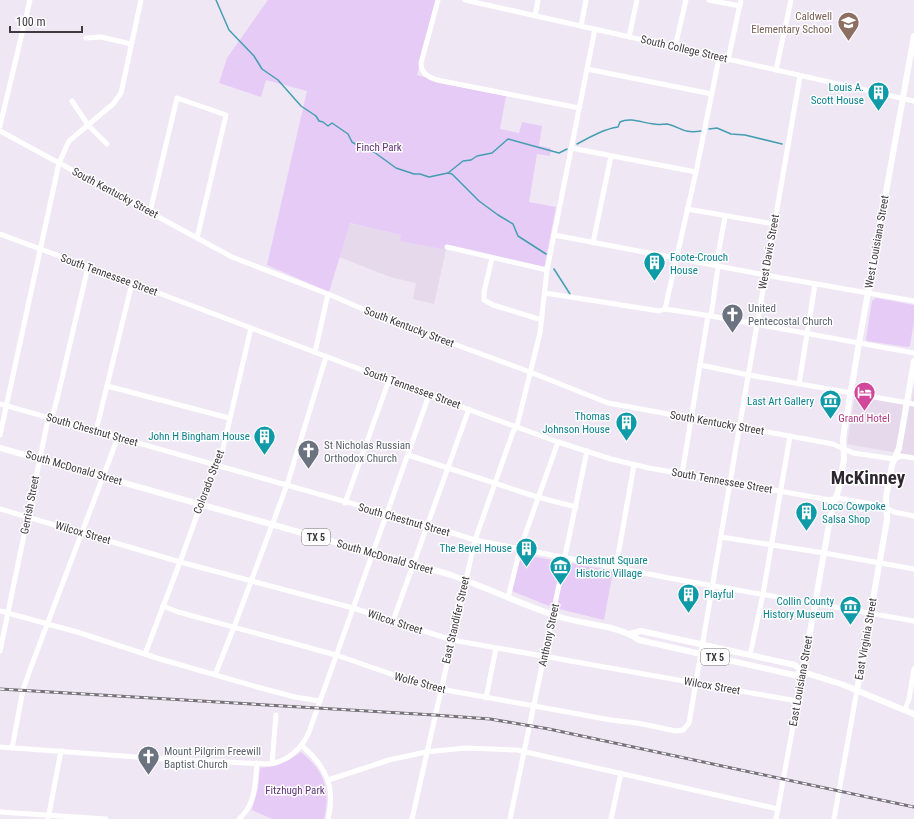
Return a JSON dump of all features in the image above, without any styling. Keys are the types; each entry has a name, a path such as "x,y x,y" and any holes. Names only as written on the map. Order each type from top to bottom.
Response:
{"main road":[{"name":"West Louisiana Street","path":"844,450 843,438 858,343 914,36"},
{"name":"East Virginia Street","path":"857,690 887,520 886,498 891,468 899,448 914,361"},
{"name":"South McDonald Street","path":"0,448 465,580 553,615 630,634 639,640 794,675 802,672 795,665 750,655 641,632 630,634"},
{"name":"East Louisiana Street","path":"802,672 831,513 836,498 844,459 844,450"},
{"name":"TX 5","path":"802,672 828,679 914,714"}],"street":[{"path":"0,126 30,0"},
{"path":"0,436 59,163 69,141 113,104 121,93 141,0"},
{"path":"438,0 421,63 421,69 424,73 437,80 579,108"},
{"name":"South College Street","path":"465,0 489,3 535,16 914,101"},
{"path":"535,16 538,0"},
{"path":"581,26 586,0"},
{"path":"629,37 637,0"},
{"path":"675,47 686,0"},
{"path":"709,0 740,6"},
{"path":"728,60 741,0"},
{"path":"776,70 791,0"},
{"name":"East Standifer Street","path":"412,819 474,540 513,432 517,426 530,372 542,320 547,270 595,29"},
{"path":"86,38 101,37 131,44"},
{"path":"665,309 696,172 719,58"},
{"path":"587,70 712,94"},
{"name":"West Davis Street","path":"683,730 689,723 703,645 800,76"},
{"path":"150,212 177,98 226,115 197,238"},
{"path":"72,101 88,125 107,144"},
{"name":"South Kentucky Street","path":"0,131 232,257 328,294 386,319 530,372 608,403 838,445 844,450 853,453 894,459 901,456 914,458"},
{"path":"571,148 696,172"},
{"path":"593,243 611,156"},
{"path":"687,209 725,217 774,224"},
{"path":"682,474 725,217"},
{"name":"South Tennessee Street","path":"0,234 326,357 558,442 587,451 634,465 730,484 829,500 836,498 876,505 894,512 914,516"},
{"path":"554,235 717,267 914,301"},
{"path":"447,247 547,270"},
{"path":"492,258 484,292 484,300 493,305 542,320"},
{"name":"Gerrish Street","path":"0,652 47,424 53,414 58,395 88,267"},
{"path":"96,431 132,283"},
{"path":"798,384 815,284"},
{"path":"545,293 659,311 665,309 709,316 914,353"},
{"path":"315,352 328,294"},
{"name":"Colorado Street","path":"145,654 200,504 216,465 221,457 250,328"},
{"path":"215,675 287,485 326,357"},
{"path":"700,365 851,394 914,404"},
{"path":"345,502 389,380"},
{"path":"107,386 229,418"},
{"path":"0,747 164,759 257,763 272,763 290,755 301,745 307,735 429,395"},
{"name":"South Chestnut Street","path":"0,404 427,525 474,540 565,558 914,621"},
{"path":"393,620 469,409"},
{"path":"750,655 763,594 790,436"},
{"path":"12,748 23,690 118,437"},
{"path":"508,598 520,549 537,497 558,442"},
{"name":"Anthony Street","path":"510,819 587,451"},
{"path":"408,455 537,497 576,507"},
{"path":"616,567 634,465"},
{"name":"Wilcox Street","path":"0,509 180,562 353,608 452,640 797,701"},
{"path":"721,537 824,553 914,570"},
{"name":"Wolfe Street","path":"163,606 178,612 336,655 417,683 486,698 637,723 676,731 683,730"},
{"path":"0,611 47,623 215,675 295,697 320,701"},
{"path":"486,698 496,648"},
{"path":"905,710 909,699 914,669"},
{"name":"East Louisiana Street","path":"776,819 802,672"},
{"name":"East Virginia Street","path":"834,819 857,690"},
{"path":"272,763 276,715"},
{"path":"301,745 316,760 328,780 331,797 328,819"},
{"path":"328,780 389,760 426,752 465,748 517,750 778,808"},
{"path":"48,817 61,751"},
{"path":"239,819 247,811 253,799 257,763"},
{"path":"611,819 621,773"},
{"path":"0,812 48,817 106,819"}],"shaded area":[{"path":"349,223 401,235 401,241 446,250 434,304 413,299 416,283 390,277 339,257"},
{"path":"914,386 914,456 847,444 855,395 911,405"}],"green space":[{"name":"Finch Park","path":"268,0 436,0 417,75 452,85 506,96 500,129 519,133 522,122 542,126 539,146 551,148 550,156 537,154 529,202 556,207 544,268 447,245 446,250 400,241 401,235 350,223 329,292 267,265 307,91 266,80 261,97 219,83 227,58"},
{"path":"876,298 914,305 914,321 910,346 907,347 867,341 866,339 872,301"},
{"name":"Chestnut Square Historic Village","path":"520,554 613,571 604,620 559,609 512,591"},
{"name":"Fitzhugh Park","path":"301,752 315,766 324,782 327,799 324,819 272,819 252,810 258,788 260,768 275,766"}],"waterway":[{"path":"216,0 229,30 254,56 262,69 278,80 301,106 316,116 319,121 328,126 332,123 348,134 352,142 362,148 374,152 396,168 429,177 448,173 463,161 492,153 508,139 559,153 567,149"},
{"path":"577,144 602,131 618,127 620,122 628,120 667,124 690,132 701,131"},
{"path":"709,129 717,128 731,134 745,135 782,144"},
{"path":"448,173 452,174 479,201 513,224 518,236 546,254"},
{"path":"554,269 570,294"}],"railway":[{"path":"0,689 490,719 549,729 914,807"}],"place":[{"name":"Caldwell Elementary School","path":"848,42"},
{"name":"Louis A. Scott House","path":"879,112"},
{"name":"Foote-Crouch House","path":"654,282"},
{"name":"United Pentecostal Church","path":"733,334"},
{"name":"Grand Hotel","path":"864,412"},
{"name":"Last Art Gallery","path":"830,420"},
{"name":"Thomas Johnson House","path":"626,442"},
{"name":"John H Bingham House","path":"265,456"},
{"name":"St Nicholas Russian Orthodox Church","path":"309,470"},
{"name":"Loco Cowpoke Salsa Shop","path":"807,532"},
{"name":"The Bevel House","path":"527,568"},
{"name":"Chestnut Square Historic Village","path":"561,586"},
{"name":"Playful","path":"688,614"},
{"name":"Collin County History Museum","path":"850,626"},
{"name":"Mount Pilgrim Freewill Baptist Church","path":"148,776"}],"district":[{"name":"McKinney","path":"868,477"}]}
